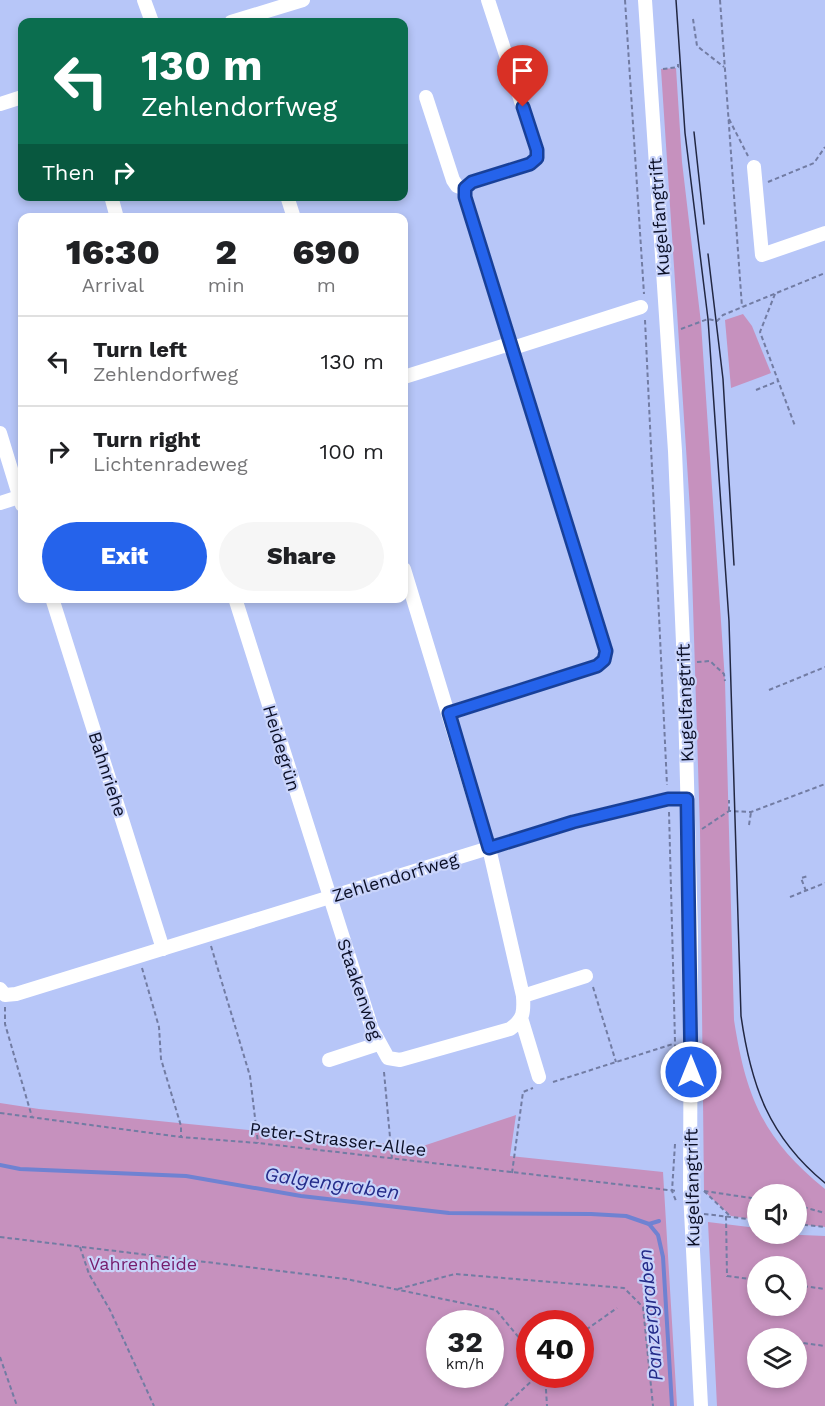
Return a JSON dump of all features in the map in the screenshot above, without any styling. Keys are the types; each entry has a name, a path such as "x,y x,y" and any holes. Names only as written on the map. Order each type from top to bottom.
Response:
{"street":[{"path":"144,0 151,18"},
{"path":"246,18 303,0"},
{"path":"449,713 597,666 604,660 606,651 465,197 465,189 472,182 530,164 537,158 537,150 488,0"},
{"name":"Kugelfangtrift","path":"645,0 676,462 691,935 691,1213 701,1406"},
{"path":"426,97 453,180 465,189"},
{"path":"0,104 18,98"},
{"path":"754,167 762,255 825,233"},
{"path":"408,376 502,346 513,347 642,301"},
{"path":"0,433 18,487"},
{"path":"0,503 18,500"},
{"path":"408,582 489,848 523,996 522,1021 540,1081"},
{"name":"Bahnriehe","path":"54,603 163,949"},
{"name":"Heidegrün","path":"238,603 329,898"},
{"name":"Zehlendorfweg","path":"2,992 163,949 573,822 668,799 687,799"},
{"name":"Staakenweg","path":"329,898 378,1044 388,1058 400,1060 444,1048 510,1029 522,1021"},
{"path":"523,996 586,976"},
{"path":"329,1060 378,1044"}],"path":[{"path":"625,0 642,301"},
{"path":"720,0 742,307"},
{"path":"693,19 697,46 724,67"},
{"path":"661,69 678,67 678,64"},
{"path":"727,117 754,167"},
{"path":"757,187 814,163 825,147"},
{"path":"676,1087 668,799 646,331 685,328 708,319 717,321 723,315 825,273"},
{"path":"775,294 760,332 795,426"},
{"path":"756,390 778,381"},
{"path":"694,662 710,661 724,674 725,681"},
{"path":"769,690 825,667"},
{"path":"669,830 705,829 720,815 729,811 751,812 825,784"},
{"path":"729,800 729,811"},
{"path":"749,825 751,812"},
{"path":"806,891 801,878 808,876"},
{"path":"790,897 825,883"},
{"path":"207,935 250,1076 258,1143"},
{"path":"138,956 159,1027 162,1059 182,1137"},
{"path":"586,976 592,984 616,1062"},
{"path":"2,992 4,1024 33,1117"},
{"path":"512,1173 523,1092 540,1081 616,1062 674,1044"},
{"path":"388,1058 384,1075 392,1159"},
{"name":"Peter-Strasser-Allee","path":"0,1113 182,1137 258,1143 672,1191 675,1143"},
{"path":"731,1216 704,1191 747,1197"},
{"path":"807,1208 825,1213"},
{"path":"691,1213 747,1218"},
{"path":"726,1216 727,1276 747,1279"},
{"path":"807,1225 825,1227"},
{"path":"0,1237 346,1279 496,1310 516,1334"},
{"path":"80,1247 89,1274 110,1310 154,1406"},
{"path":"397,1289 455,1274 624,1288 643,1307 653,1406"},
{"path":"807,1287 825,1289"},
{"path":"594,1324 617,1308"},
{"path":"807,1344 825,1346"},
{"path":"0,1357 17,1406"},
{"path":"506,1406 525,1388"},
{"path":"546,1388 547,1406"}],"green space":[{"path":"676,68 682,162 701,323 725,681 734,1020 745,1072 761,1115 786,1152 825,1189 825,1227 807,1225 807,1184 747,1184 747,1218 731,1216 704,1191 700,830 690,509 661,69"},
{"path":"743,314 752,326 771,373 731,388 725,320"},
{"name":"Vahrenheide","path":"0,1103 39,1109 420,1147 516,1115 510,1156 663,1172 677,1406 0,1406"},
{"path":"708,1222 747,1227 747,1244 807,1244 807,1235 825,1236 825,1406 717,1406"}],"waterway":[{"name":"Galgengraben","path":"0,1165 20,1169 186,1176 301,1196 449,1213 591,1214 626,1216 649,1224 659,1221"},
{"name":"Panzergraben","path":"649,1224 658,1235 663,1257 672,1406"}],"tram line":[{"path":"676,0 685,133 708,319 729,621 741,1016 750,1065 766,1109 790,1147 825,1183"},
{"path":"694,132 704,224"},
{"path":"708,254 723,379 734,565"}],"route":[{"path":"523,107 537,150 537,158 530,164 472,182 465,188 465,197 606,651 604,660 597,666 449,713 489,848 573,822 668,799 687,799 691,935 691,1072"}]}
